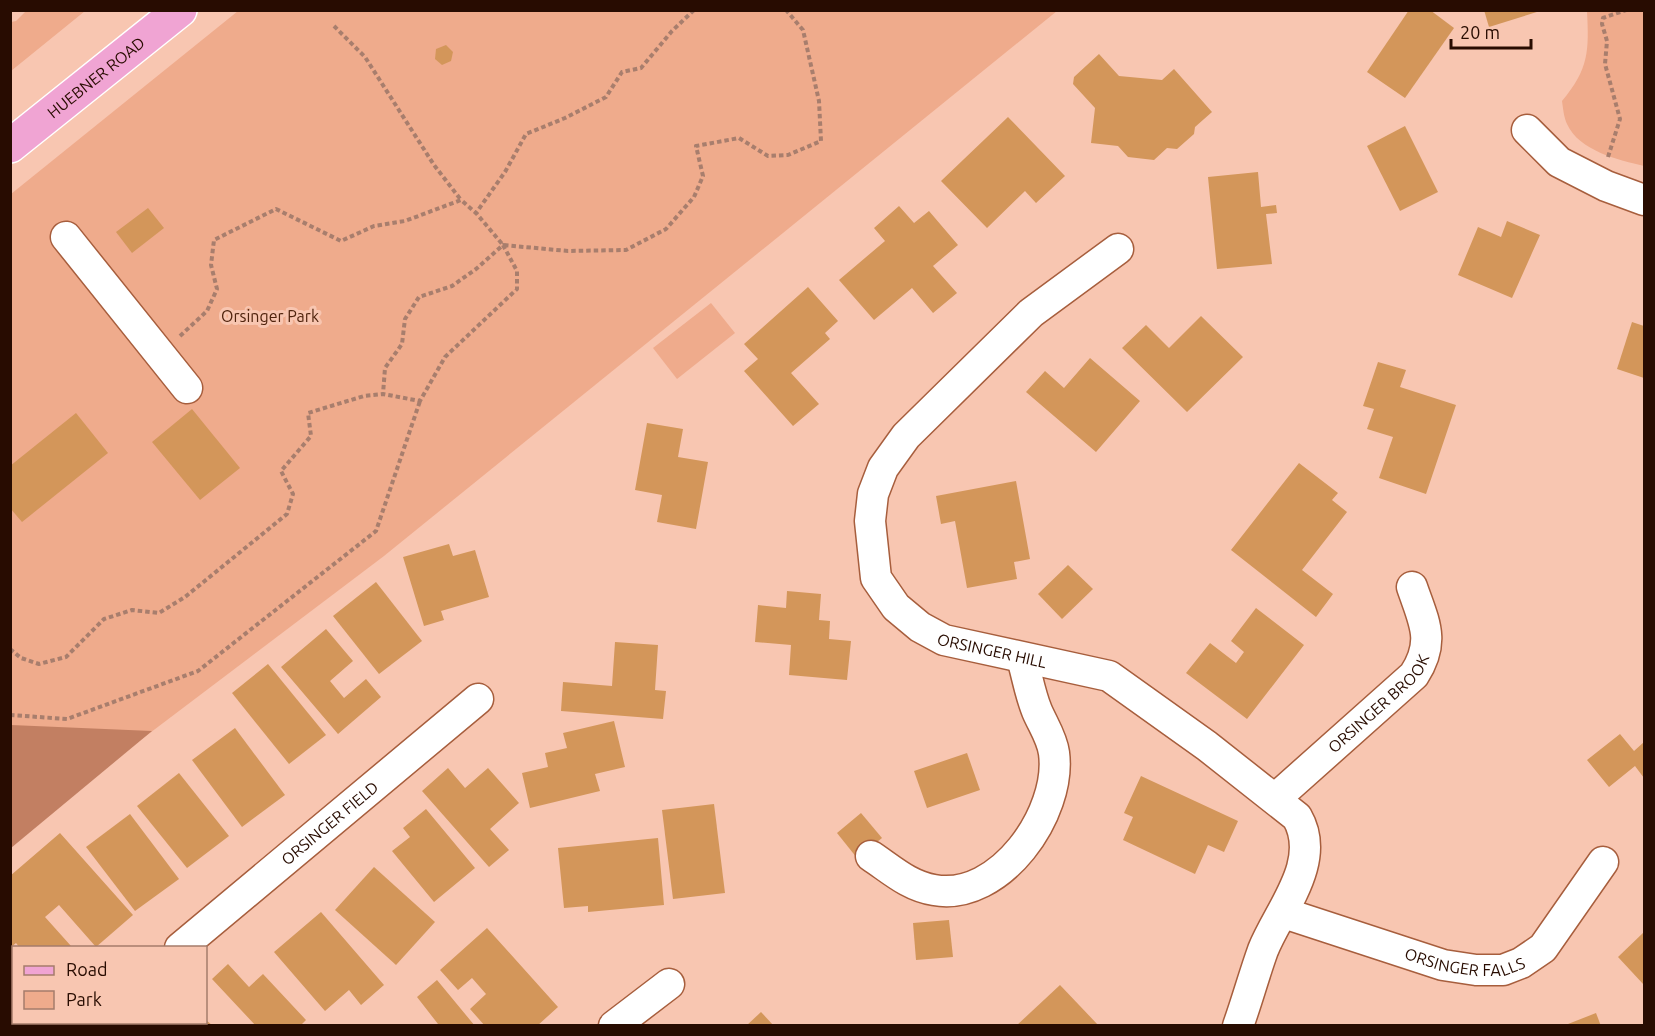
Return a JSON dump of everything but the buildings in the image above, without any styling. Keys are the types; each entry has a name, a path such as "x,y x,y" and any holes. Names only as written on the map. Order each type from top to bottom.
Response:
{"main road":[{"name":"HUEBNER ROAD","path":"10,146 180,10"}],"street":[{"path":"1527,130 1559,162 1600,184 1644,200"},
{"path":"66,237 187,388"},
{"name":"ORSINGER HILL","path":"1118,249 1031,313 906,436 884,468 873,494 870,521 876,578 896,607 920,627 944,640 1109,676 1276,798 1296,817 1303,827 1305,843 1299,880 1264,949 1239,1026"},
{"name":"ORSINGER BROOK","path":"1276,798 1414,675 1424,659 1428,637 1412,587"},
{"path":"871,856 913,885 936,891 958,891 995,876 1012,860 1039,823 1052,781 1054,754 1049,736 1036,709 1022,658"},
{"name":"ORSINGER FIELD","path":"182,946 478,699"},
{"name":"ORSINGER FALLS","path":"1284,913 1443,965 1476,970 1503,970 1521,963 1543,948 1603,862"},
{"path":"614,1026 669,984"}],"path":[{"path":"476,213 505,172 526,134 565,118 606,97 622,72 641,68 672,31 694,10"},
{"path":"383,394 385,368 402,344 405,319 419,297 452,286 476,269 503,244 568,251 626,250 666,229 694,197 703,176 696,146 739,138 768,156 788,155 821,141 819,102 803,30 786,10"},
{"path":"1600,184 1620,119 1605,64 1607,41 1602,24 1603,18 1626,10"},
{"path":"10,715 68,719 198,671 376,531 420,401 445,357 517,289 517,271 503,244 476,213 461,200 434,165 365,57 334,26"},
{"path":"160,353 207,311 217,289 212,265 214,240 252,219 276,208 341,241 374,225 405,221 461,200"},
{"path":"10,649 21,658 39,664 66,657 104,619 132,610 159,613 185,597 287,513 293,494 281,471 311,436 308,414 364,396 383,394 420,401"}],"green space":[{"path":"26,11 85,11 11,71 11,22 16,21"},
{"name":"Orsinger Park","path":"238,11 1057,11 384,556 11,838 11,194"},
{"path":"1587,11 1644,11 1644,166 1590,148 1573,133 1566,122 1562,101 1578,79 1585,59 1588,37"},
{"path":"711,303 735,333 677,379 653,348"}],"shaded area":[{"path":"11,725 152,731 11,848"}]}
